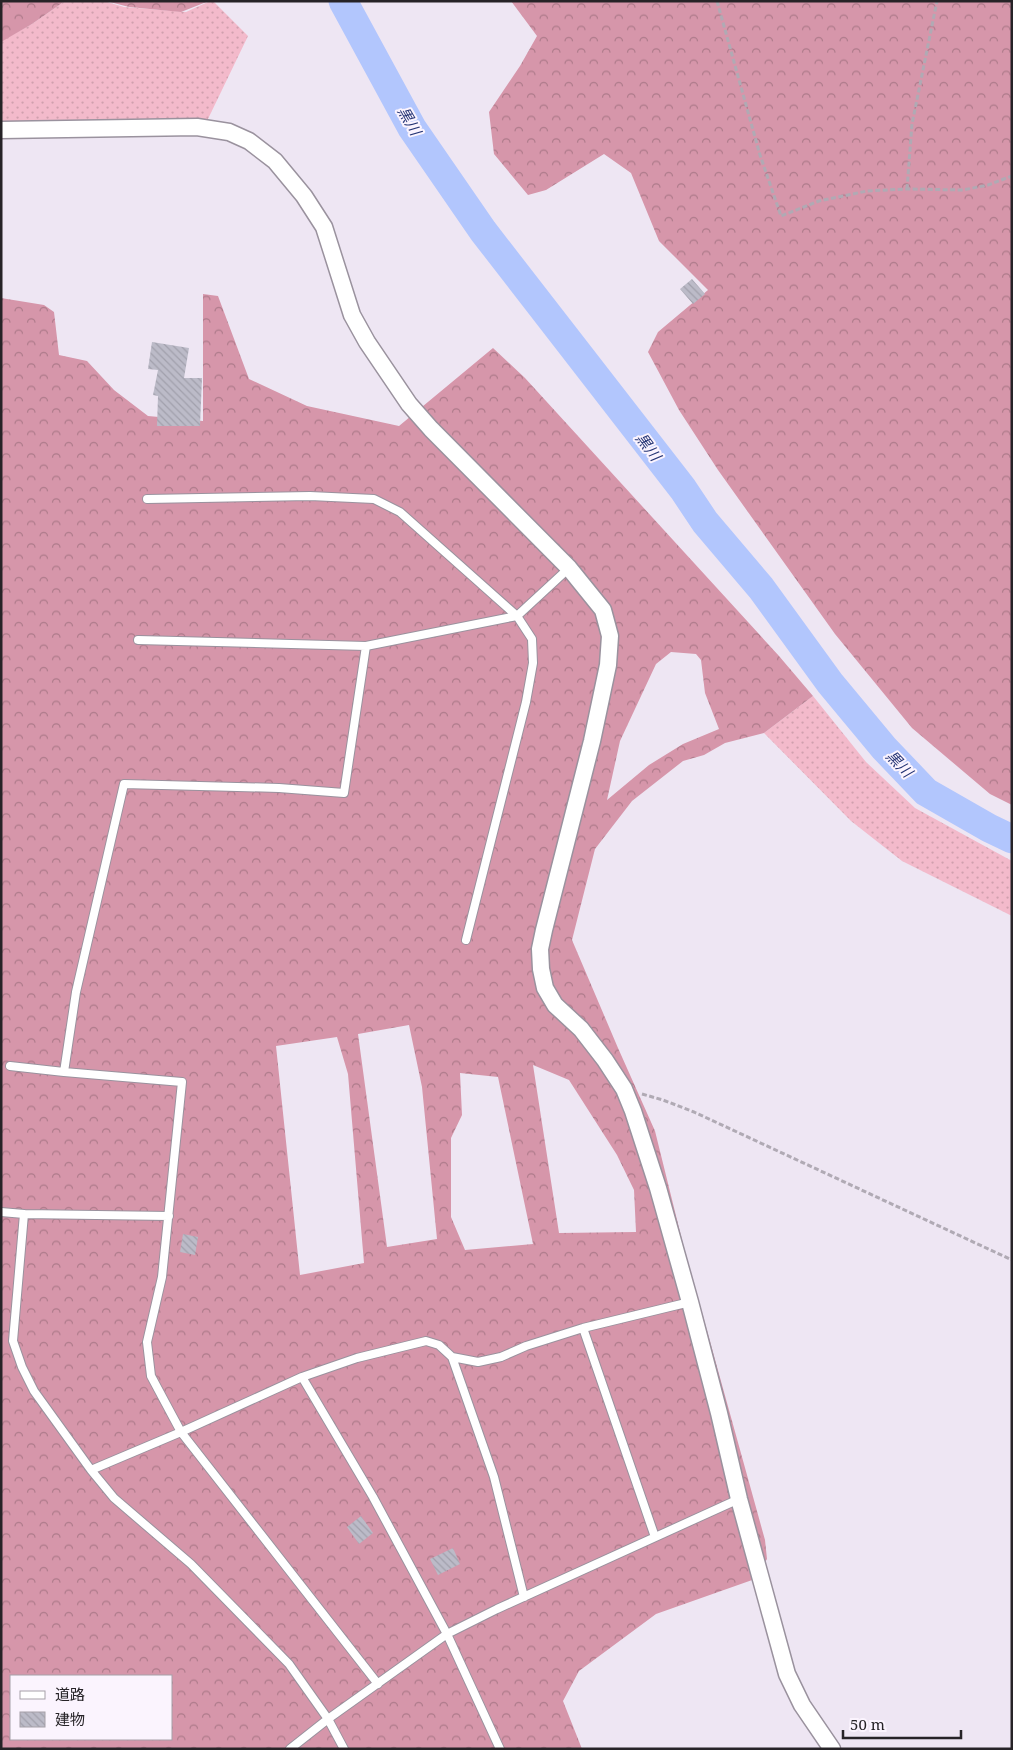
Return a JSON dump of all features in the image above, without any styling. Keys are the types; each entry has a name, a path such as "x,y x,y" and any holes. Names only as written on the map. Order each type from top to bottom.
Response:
{"street":[{"path":"1,130 197,127 229,132 249,141 275,161 304,196 324,227 352,315 367,342 409,404 431,429 570,568 603,610 610,636 608,665 592,741 544,930 540,949 541,969 546,988 555,1005 581,1029 605,1060 624,1090 658,1188 690,1302 739,1499 787,1674 802,1705 832,1749"}],"lane":[{"path":"147,499 310,496 374,499 400,512 517,616 532,639 533,663 526,702 466,940"},
{"path":"138,640 366,646 517,616 570,568"},
{"path":"64,1072 76,992 124,784 279,788 344,793 366,646"},
{"path":"10,1066 182,1082 162,1277 147,1342 151,1376 181,1432 378,1684"},
{"path":"1,1212 169,1216"},
{"path":"24,1214 13,1341 22,1367 34,1391 91,1470 114,1498 192,1564 289,1664 328,1719 344,1749"},
{"path":"452,1357 478,1362 501,1357 526,1346 583,1328 690,1302"},
{"path":"583,1328 655,1537"},
{"path":"91,1470 181,1432 302,1377 357,1358 426,1341 439,1345 452,1357 494,1477 524,1597"},
{"path":"302,1377 373,1497 447,1634 500,1749"},
{"path":"290,1749 328,1719 447,1634 739,1499"}],"path":[{"path":"717,1 760,155 781,216 819,201 867,191 907,189 964,190 988,185 1012,176"},
{"path":"907,189 912,124 937,1"},
{"path":"624,1090 663,1100 694,1112 1012,1260"}],"shaded area":[{"path":"65,1 104,1 124,7 186,12 213,1 248,36 207,121 1,122 1,41 32,24"},
{"path":"813,696 866,762 915,808 1012,861 1012,916 902,861 851,821 764,733"}],"green space":[{"path":"1,1 65,1 32,24 1,42"},
{"path":"106,1 209,1 181,12 129,7"},
{"path":"511,1 1012,1 1012,805 990,794 912,728 835,634 718,470 679,410 648,352 658,332 708,290 659,241 631,173 604,154 546,190 528,195 494,154 489,112 520,66 537,36"},
{"path":"203,294 218,296 249,379 307,406 399,426 493,348 525,378 779,656 813,696 764,733 725,743 704,755 683,761 632,801 595,849 572,940 655,1131 683,1244 765,1540 767,1559 755,1579 656,1614 579,1671 563,1701 582,1749 1,1749 1,298 44,305 54,312 59,355 87,361 114,390 148,416 203,421","holes":["671,652 696,654 701,660 705,693 719,729 683,744 649,765 607,800 620,741 656,664","409,1025 422,1087 437,1239 387,1247 358,1034","337,1037 348,1074 364,1263 300,1275 276,1046","533,1065 569,1080 617,1155 634,1190 636,1232 559,1233","460,1073 498,1077 533,1244 465,1250 451,1217 451,1138 462,1115"]}],"building":[{"path":"692,279 705,294 693,304 680,289"},
{"path":"152,342 189,348 184,378 202,378 200,426 157,426 158,396 153,395 158,370 148,369"},
{"path":"183,1234 198,1237 195,1255 180,1252"},
{"path":"361,1516 373,1533 359,1544 347,1527"},
{"path":"453,1548 460,1564 438,1575 430,1559"}],"waterway":[{"name":"黒川","path":"343,1 412,128 483,231 683,489 705,522 761,588 830,683 884,748 926,792 1012,839"}]}
